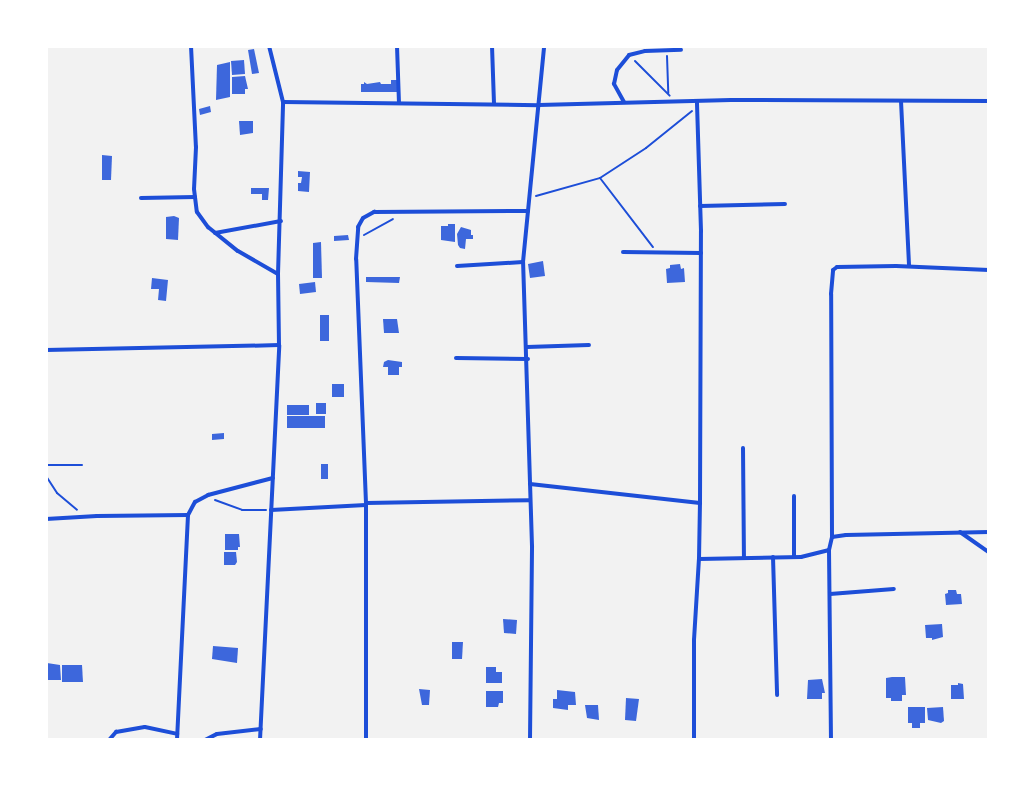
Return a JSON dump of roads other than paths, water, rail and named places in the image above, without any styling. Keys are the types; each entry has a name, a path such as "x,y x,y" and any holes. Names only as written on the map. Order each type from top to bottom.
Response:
{"street":[{"path":"190,46 195,130 195,197 198,212 208,227 238,251 278,274"},
{"path":"260,740 279,345 278,274 284,102 269,46"},
{"path":"397,46 399,103"},
{"path":"492,46 494,104"},
{"path":"530,740 532,546 528,359 523,262 544,46"},
{"path":"624,102 614,84 617,70 629,56 645,51 681,50"},
{"path":"902,101 910,266"},
{"path":"284,102 539,105 624,102 698,104 989,101"},
{"path":"694,740 694,640 700,503 701,253 698,104"},
{"path":"141,198 195,197"},
{"path":"700,206 785,204"},
{"path":"366,740 366,504 356,259 358,227 363,218 374,212 528,211"},
{"path":"215,233 280,220"},
{"path":"623,252 701,253"},
{"path":"457,266 523,262"},
{"path":"831,740 829,550 832,537 832,274 837,267 910,266 989,270"},
{"path":"46,350 279,345"},
{"path":"527,347 589,345"},
{"path":"456,358 528,359"},
{"path":"743,448 744,558"},
{"path":"177,740 188,515 195,502 205,497 273,478"},
{"path":"530,484 700,503"},
{"path":"794,496 794,557"},
{"path":"271,510 366,504 530,500"},
{"path":"46,519 85,516 188,515"},
{"path":"960,532 989,552"},
{"path":"832,537 989,532"},
{"path":"699,559 794,557 829,550"},
{"path":"773,557 777,695"},
{"path":"830,594 894,589"},
{"path":"109,740 116,732 145,727 177,734"},
{"path":"205,740 217,734 261,729"}],"lane":[{"path":"46,466 82,465"}]}
